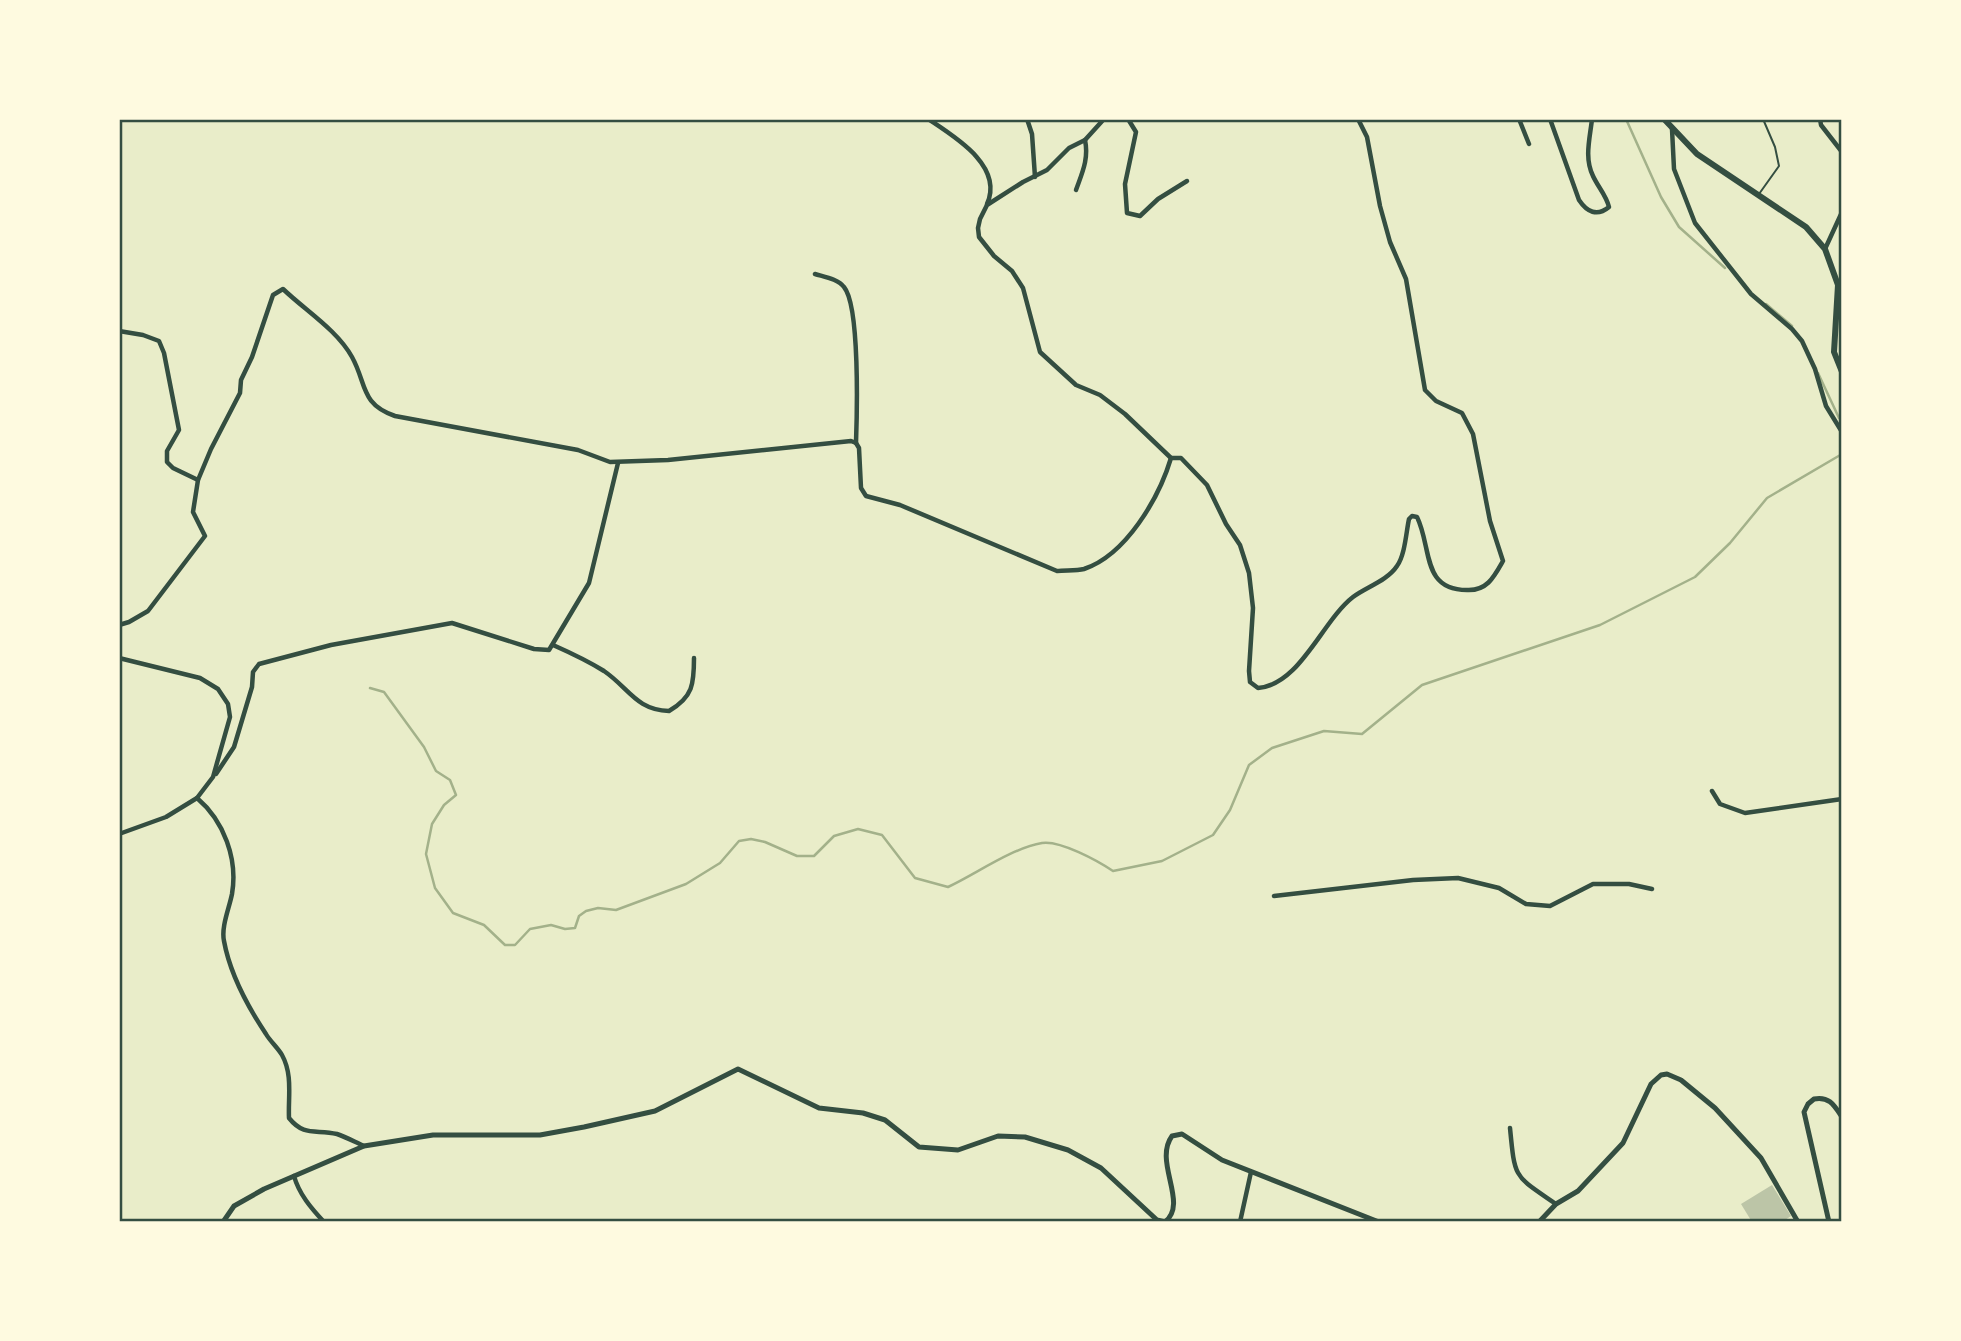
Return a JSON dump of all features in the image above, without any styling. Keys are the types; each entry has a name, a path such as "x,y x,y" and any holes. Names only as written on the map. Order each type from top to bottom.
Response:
{"main road":[{"path":"1664,119 1697,154 1806,227 1825,249 1838,285 1834,352 1842,372"}],"street":[{"path":"928,119 971,150 993,185 980,219 979,237 994,256 1012,271 1023,288 1040,352 1076,385 1100,395 1125,414 1171,458 1181,458 1207,485 1226,524 1240,545 1250,573 1253,608 1249,671 1250,682 1258,688 1270,687 1296,667 1352,597 1375,584 1397,566 1412,516 1417,517 1422,526 1431,571 1440,583 1453,590 1474,590 1489,583 1503,561 1490,521 1473,434 1462,413 1436,401 1425,390 1406,279 1383,218 1367,137 1358,119"},
{"path":"1027,119 1032,134 1035,177"},
{"path":"987,205 1047,170 1069,148 1085,140 1104,119"},
{"path":"1128,119 1136,132 1125,184 1127,213 1140,216 1158,199 1187,181"},
{"path":"1519,119 1529,144"},
{"path":"1550,119 1579,200 1584,208 1595,213 1603,212 1609,206 1591,173 1588,159 1592,119"},
{"path":"1820,119 1821,125 1842,152"},
{"path":"1672,129 1674,169 1695,223 1751,294 1802,341 1811,356 1826,405 1842,432"},
{"path":"1076,190 1085,165 1085,140"},
{"path":"1825,249 1842,212"},
{"path":"815,274 837,281 844,287 852,307 858,394 856,443 859,448 861,488 866,496 900,505 1057,571 1084,569 1107,556 1134,532 1163,483 1171,458"},
{"path":"119,625 148,611 205,536 193,512 198,480 240,393 241,380 253,357 273,295 283,289 338,336 353,359 366,394 380,411 395,416 578,450 618,463 851,441 856,443"},
{"path":"119,331 159,341 164,353 179,430 167,451 167,462 173,468 198,480"},
{"path":"119,834 166,817 197,798 234,747 252,687 253,673 259,664 331,645 452,623 534,649 549,650 589,583 618,463"},
{"path":"553,645 579,656 605,672 646,708 657,711 669,711 686,697 694,681 694,658"},
{"path":"119,658 200,678 218,689 228,704 230,717 213,778"},
{"path":"1712,791 1720,804 1745,813 1842,799"},
{"path":"197,798 207,806 227,839 233,867 232,891 223,939 242,990 266,1035 283,1056 291,1089 289,1118 296,1127 305,1131 337,1134 364,1146"},
{"path":"1274,896 1413,880 1458,878 1499,888 1526,904 1550,906 1593,884 1629,884 1652,889"},
{"path":"223,1222 233,1206 264,1189 364,1146 433,1135 540,1135 584,1127 655,1111 737,1069 819,1108 863,1113 885,1120 919,1147 958,1150 998,1136 1025,1137 1068,1150 1101,1168 1157,1220 1165,1222 1171,1217 1175,1206 1166,1161 1166,1144 1172,1136 1182,1135 1222,1160 1379,1222"},
{"path":"1539,1222 1556,1204 1578,1191 1623,1143 1651,1084 1661,1075 1667,1074 1681,1080 1746,1140 1761,1158 1798,1222"},
{"path":"1829,1222 1804,1112 1814,1099 1825,1098 1842,1117"},
{"path":"1510,1128 1517,1174 1556,1204"},
{"path":"1240,1222 1251,1172"},
{"path":"294,1176 297,1187 324,1222"}],"lane":[{"path":"1758,195 1779,166 1775,147 1763,119"}],"building":[{"path":"1772,1185 1791,1216 1782,1222 1752,1222 1741,1204"}],"waterway":[{"path":"1626,119 1661,197 1679,227 1725,268"},
{"path":"1766,304 1792,326"},
{"path":"1818,373 1839,418"},
{"path":"370,688 384,692 424,747 436,771 450,780 456,795 444,805 432,824 426,854 435,888 453,913 484,925 505,945 515,945 530,929 551,925 565,929 575,928 579,916 586,911 598,908 616,910 686,884 720,863 739,841 751,839 797,856 814,856 834,836 858,829 882,835 915,878 948,887 1006,856 1042,843 1068,848 1113,871 1162,861 1213,835 1230,810 1249,765 1272,748 1324,731 1362,734 1422,685 1600,625 1695,577 1730,543 1767,498 1842,454"}]}
